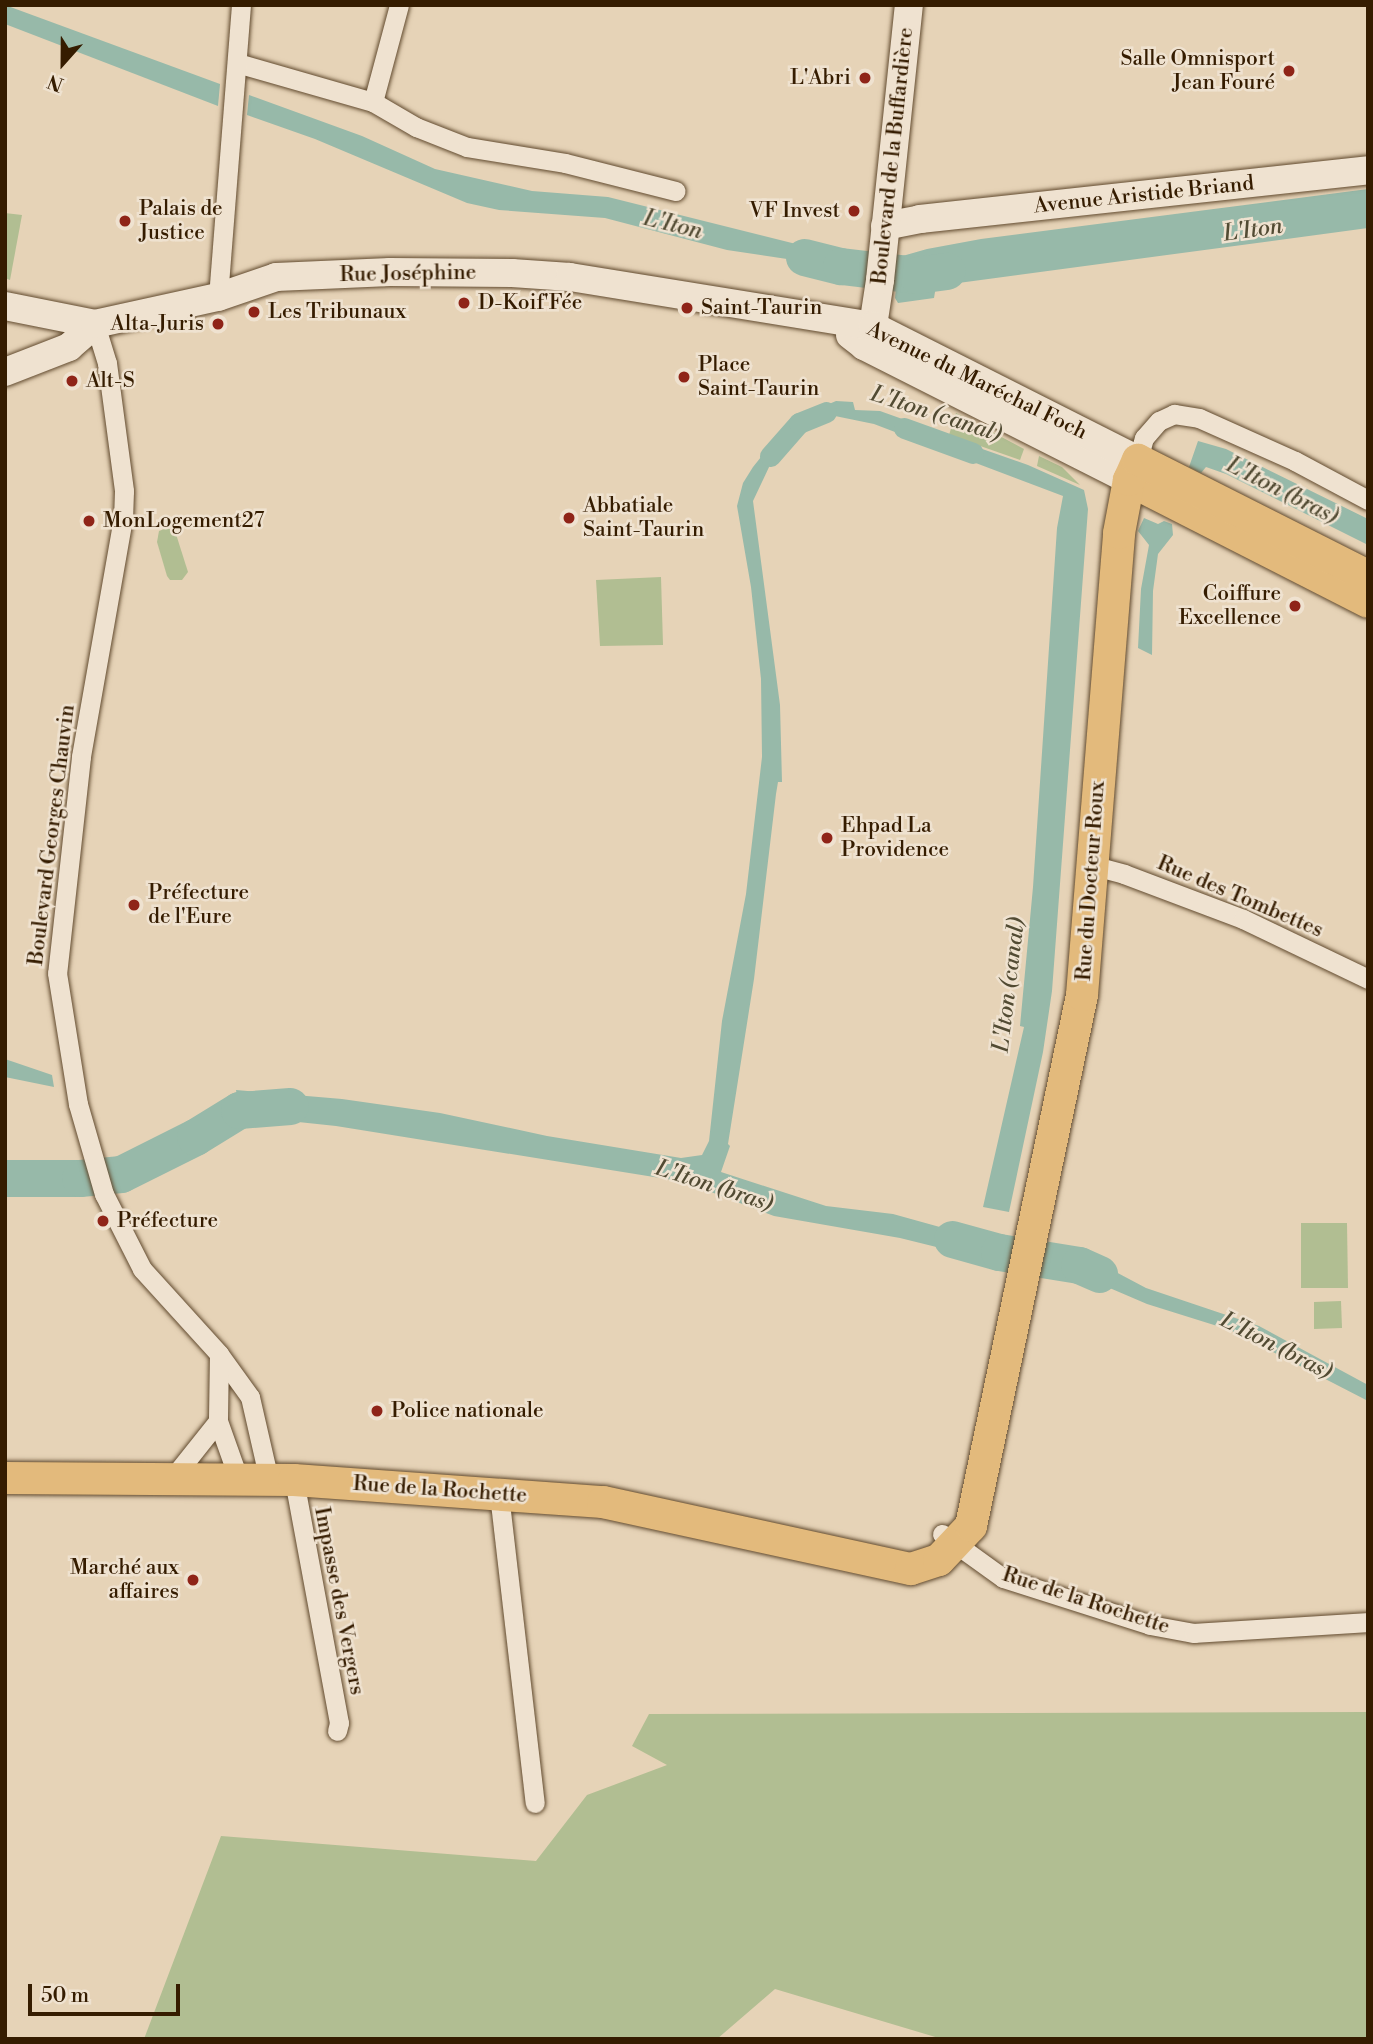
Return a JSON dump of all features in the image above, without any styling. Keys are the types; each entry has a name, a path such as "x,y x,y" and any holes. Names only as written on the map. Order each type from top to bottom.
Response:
{"main road":[{"name":"Boulevard de la Buffardière","path":"869,336 880,280 909,5"},
{"name":"Avenue Aristide Briand","path":"884,239 920,219 1368,170"},
{"path":"890,184 920,219"},
{"name":"Rue Joséphine","path":"5,372 69,346 95,324 218,297 276,277 390,272 512,273 570,277 828,319"},
{"path":"16,309 47,312 95,324"},
{"path":"16,309 40,327 43,340 36,359"},
{"name":"Avenue du Maréchal Foch","path":"828,319 869,336 1133,470 1368,602"},
{"name":"Avenue du Maréchal Foch","path":"1133,470 1368,576"},
{"name":"Rue du Docteur Roux","path":"949,1539 952,1516 996,1337 1024,1272 1082,995 1117,559 1133,470"},
{"name":"Rue de la Rochette","path":"5,1478 267,1480 603,1502 912,1569 939,1560 949,1539"}],"street":[{"path":"218,297 242,5"},
{"path":"373,102 399,5"},
{"path":"237,63 373,102 416,127 467,147 565,163 676,191"},
{"name":"Boulevard Georges Chauvin","path":"95,324 107,363 124,491 123,518 80,757 57,973 78,1104 104,1194 142,1269 219,1354 250,1397 267,1480"},
{"path":"1133,470 1144,438 1159,421 1174,414 1199,418 1295,461 1368,500"},
{"name":"Rue des Tombettes","path":"1091,865 1124,874 1243,919 1368,979"},
{"path":"171,1480 218,1420 219,1354"},
{"path":"218,1420 267,1480"},
{"name":"Impasse des Vergers","path":"267,1480 339,1723 337,1731"},
{"path":"499,1494 535,1803"},
{"name":"Rue de la Rochette","path":"949,1539 1003,1578 1150,1625 1194,1633 1368,1622"}],"shaded area":[{"path":"5,213 22,215 10,280 5,278"},
{"path":"956,413 1024,449 1020,460 949,435"},
{"path":"1039,456 1062,467 1080,485 1037,466"},
{"path":"167,528 175,531 188,572 182,580 170,580 167,576 157,542 159,531"},
{"path":"661,577 663,645 600,646 596,580"},
{"path":"1301,1223 1347,1223 1348,1288 1301,1288"},
{"path":"1341,1301 1342,1328 1314,1329 1314,1302"},
{"path":"1368,1712 1368,2039 942,2039 775,1989 717,2039 144,2039 221,1836 536,1861 587,1795 667,1765 632,1746 649,1714"}],"water":[{"path":"5,5 220,84 218,106 5,24"},
{"path":"249,95 362,136 435,169 532,191 608,197 828,252 855,259 853,276 807,262 727,250 605,218 499,210 467,203 315,139 247,115"},
{"path":"1368,189 1368,228 936,286 934,298 898,303 895,298 899,257 927,249 981,239"},
{"path":"836,401 853,402 855,410 880,411 933,430 929,445 874,424 835,416 816,422 802,433 796,414 808,413"},
{"path":"785,427 790,444 770,465 753,501 780,705 782,782 778,782 776,794 754,979 728,1144 730,1146 721,1172 826,1206 893,1214 1001,1244 997,1262 900,1238 774,1216 685,1182 336,1126 270,1119 242,1124 236,1090 342,1099 440,1113 547,1136 681,1158 702,1155 709,1141 722,1021 746,894 762,757 761,679 751,587 737,506 743,483"},
{"path":"948,437 1028,465 1084,490 1088,509 1052,991 1043,1052 1009,1212 983,1207 1024,1027 1020,1026 1033,887 1057,528 1063,496 944,451"},
{"path":"1198,441 1226,449 1368,519 1368,545 1226,474 1206,467 1201,473 1189,467"},
{"path":"1144,518 1158,524 1164,521 1172,524 1173,535 1158,554 1153,591 1152,655 1138,648 1141,589 1149,545 1138,531"},
{"path":"5,1059 52,1075 54,1087 5,1077"},
{"path":"194,1127 197,1149 140,1177 126,1189 115,1160 149,1151"},
{"path":"5,1165 76,1167 85,1190 5,1189"},
{"path":"1055,1248 1080,1253 1146,1288 1259,1326 1368,1385 1368,1401 1230,1330 1147,1304 1098,1283 1050,1274"}],"waterway":[{"name":"L'Iton","path":"804,257 841,266 917,275 947,271"},
{"name":"L'Iton (canal)","path":"770,456 799,423 826,412"},
{"name":"L'Iton (canal)","path":"904,428 973,453"},
{"name":"L'Iton (bras)","path":"5,1178 80,1178 121,1174 195,1137 239,1110 290,1106"},
{"name":"L'Iton (bras)","path":"952,1239 999,1252 1079,1265 1099,1274"}],"place":[{"name":"Salle Omnisport Jean Fouré","path":"1289,71"},
{"name":"L'Abri","path":"865,78"},
{"name":"VF Invest","path":"854,211"},
{"name":"Palais de Justice","path":"125,221"},
{"name":"D-Koif'Fée","path":"464,303"},
{"name":"Saint-Taurin","path":"687,308"},
{"name":"Les Tribunaux","path":"254,312"},
{"name":"Alta-Juris","path":"218,324"},
{"name":"Place Saint-Taurin","path":"684,377"},
{"name":"Alt-S","path":"72,381"},
{"name":"Abbatiale Saint-Taurin","path":"569,518"},
{"name":"MonLogement27","path":"89,521"},
{"name":"Coiffure Excellence","path":"1295,606"},
{"name":"Ehpad La Providence","path":"827,838"},
{"name":"Préfecture de l'Eure","path":"134,905"},
{"name":"Préfecture","path":"103,1221"},
{"name":"Police nationale","path":"377,1411"},
{"name":"Marché aux affaires","path":"193,1580"}]}
